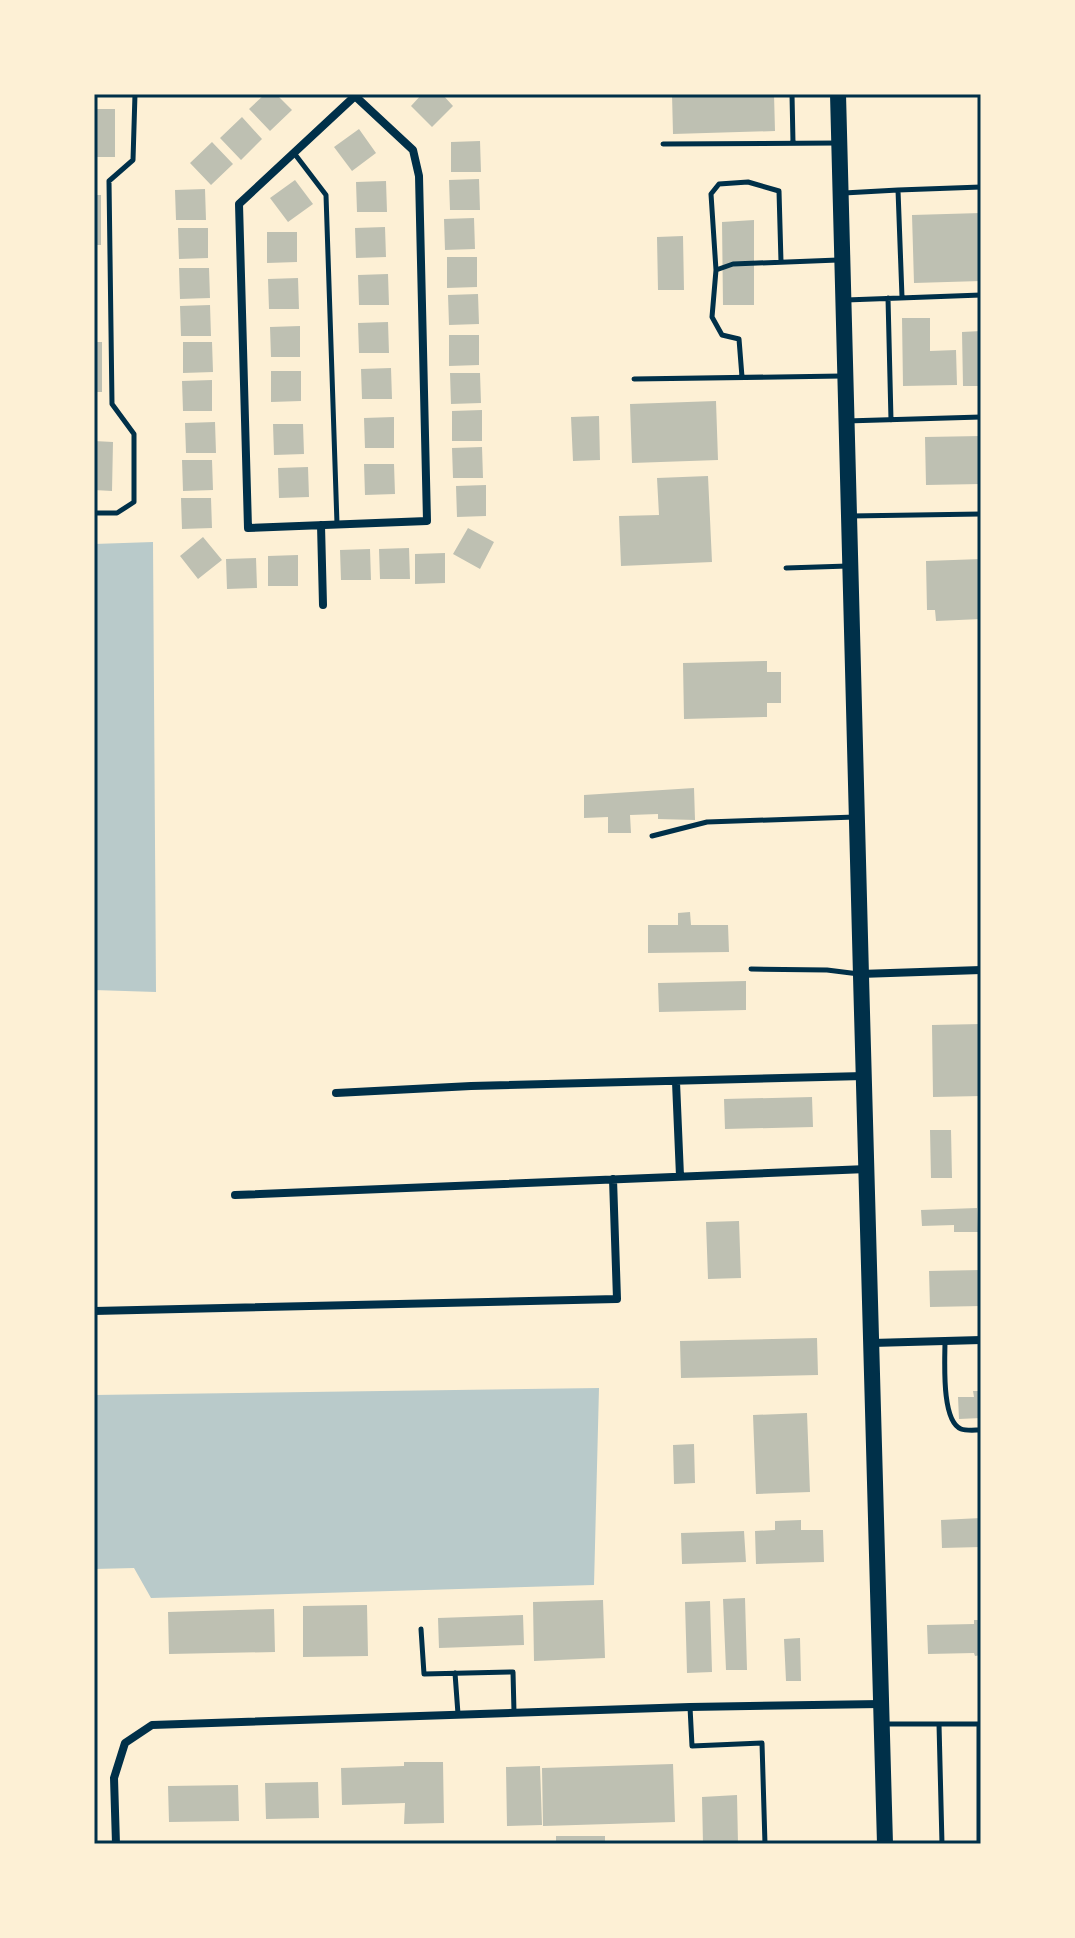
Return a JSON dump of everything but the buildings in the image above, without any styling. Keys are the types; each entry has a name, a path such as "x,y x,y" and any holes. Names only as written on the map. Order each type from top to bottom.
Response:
{"highway":[{"path":"838,94 843,376 885,1844"}],"street":[{"path":"354,95 413,150 419,176 427,521 248,528 239,204 294,153 354,95"},
{"path":"321,525 323,605"},
{"path":"860,974 981,970"},
{"path":"336,1093 471,1086 865,1076"},
{"path":"676,1082 680,1176"},
{"path":"235,1195 868,1169"},
{"path":"94,1311 617,1299 613,1179"},
{"path":"872,1343 981,1340"},
{"path":"116,1844 114,1778 125,1743 152,1725 690,1707 882,1704"}],"lane":[{"path":"94,513 117,513 134,502 134,434 112,404 109,181 133,160 135,94"},
{"path":"792,94 793,143"},
{"path":"663,144 839,143"},
{"path":"294,153 326,195 337,524"},
{"path":"742,377 739,339 722,335 712,317 716,270 711,194 719,184 748,182 779,191 781,262"},
{"path":"839,193 981,187"},
{"path":"898,190 902,297"},
{"path":"716,270 733,264 840,260"},
{"path":"841,300 981,295"},
{"path":"888,298 891,420"},
{"path":"634,379 843,376"},
{"path":"845,421 981,417"},
{"path":"847,516 981,514"},
{"path":"786,568 849,566"},
{"path":"652,836 707,822 856,817"},
{"path":"751,969 827,970 860,974"},
{"path":"945,1341 947,1401 953,1423 962,1430 981,1430"},
{"path":"421,1629 424,1674 513,1672 514,1713"},
{"path":"455,1673 458,1715"},
{"path":"690,1707 692,1746 762,1743 765,1844"},
{"path":"882,1724 979,1724 979,1844"},
{"path":"939,1724 942,1844"}],"shaded area":[{"path":"153,542 156,992 94,990 94,544"},
{"path":"599,1388 594,1585 151,1598 134,1568 94,1569 94,1395"}]}
